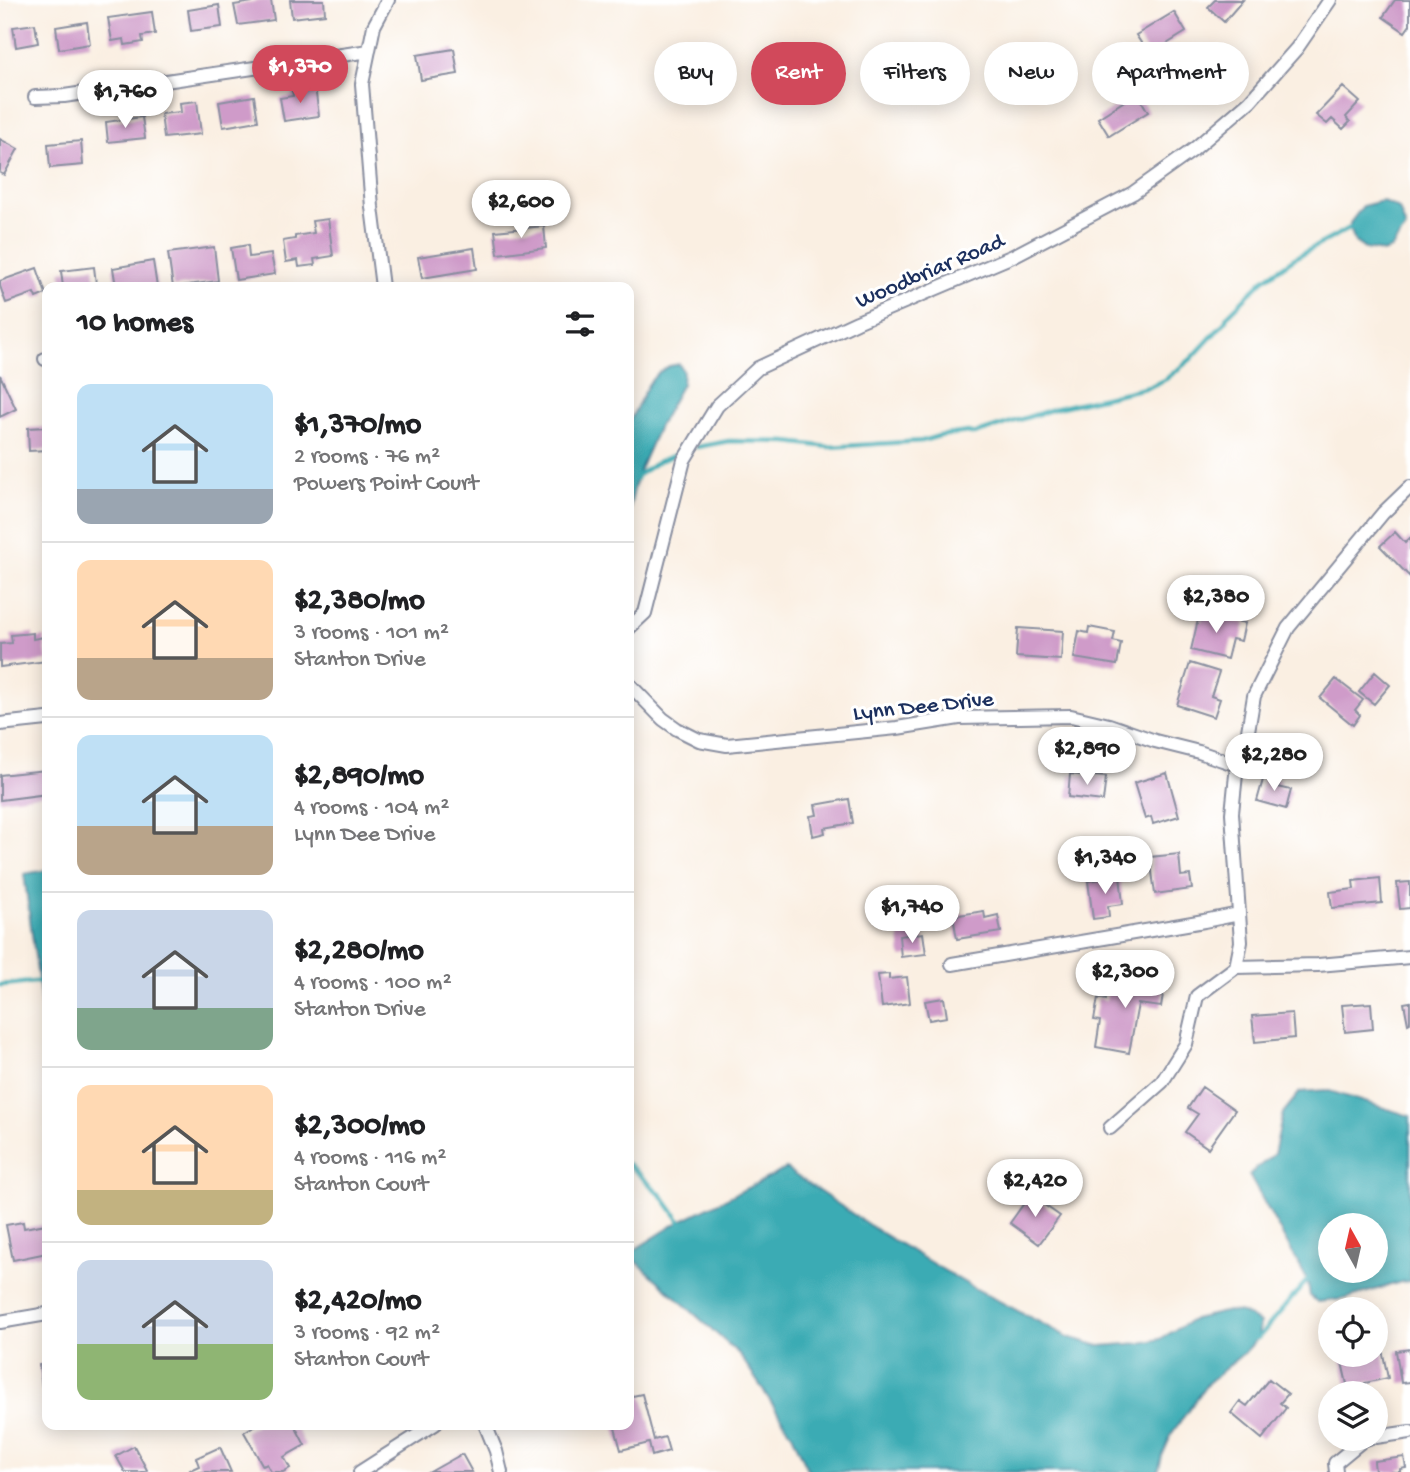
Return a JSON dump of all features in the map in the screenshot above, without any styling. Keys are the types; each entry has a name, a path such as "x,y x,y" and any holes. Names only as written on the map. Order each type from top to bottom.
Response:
{"street":[{"path":"381,282 369,182 362,84 374,26 387,0"},
{"name":"Woodbriar Road","path":"634,623 645,613 684,460 717,406 758,368 846,327 1013,256 1133,193 1193,150 1250,101 1297,48 1330,0"},
{"path":"35,97 64,96 369,51"},
{"path":"1236,967 1241,942 1232,813 1237,765 1248,731 1254,696 1288,628 1383,513 1410,487"},
{"name":"Lynn Dee Drive","path":"634,689 663,719 677,729 699,740 727,745 897,729 959,718 1071,716 1109,725 1237,765"},
{"path":"0,724 42,720"},
{"path":"952,964 1239,914"},
{"path":"1110,1128 1162,1082 1186,1044 1197,996 1236,967 1318,965 1410,957"},
{"path":"0,1322 42,1315"},
{"path":"360,1472 426,1430"},
{"path":"487,1430 501,1472"},
{"path":"1388,1435 1410,1432"},
{"path":"1336,1472 1335,1463 1350,1451"}],"water":[{"path":"1382,201 1399,209 1406,228 1391,249 1383,252 1365,249 1355,242 1350,228 1350,223 1363,206"},
{"path":"679,364 683,371 682,384 659,426 637,476 634,489 634,412 649,383 669,366"},
{"path":"42,871 42,1009 24,874"},
{"path":"1326,1090 1410,1116 1410,1281 1351,1297 1318,1297 1318,1302 1310,1296 1307,1279 1249,1175 1274,1154 1283,1113 1300,1092"},
{"path":"786,1169 878,1231 972,1287 1068,1337 1100,1346 1141,1343 1160,1339 1194,1319 1228,1311 1242,1313 1260,1323 1258,1338 1208,1383 1172,1433 1158,1472 809,1472 792,1434 740,1355 634,1259 634,1250 680,1221"}],"building":[{"path":"271,0 274,20 238,25 234,5"},
{"path":"290,0 324,0 325,14 292,18"},
{"path":"1215,0 1243,0 1224,22 1208,7"},
{"path":"1395,0 1410,0 1410,25 1405,32 1383,17"},
{"path":"219,5 222,27 191,31 188,10"},
{"path":"152,12 155,34 142,36 143,42 125,45 124,39 112,41 108,18"},
{"path":"1174,12 1186,32 1170,42 1141,42 1136,35"},
{"path":"87,22 90,44 59,49 56,27"},
{"path":"35,24 38,43 16,47 13,27"},
{"path":"454,49 458,74 421,80 417,55"},
{"path":"315,87 319,116 284,121 280,98 293,96 292,90"},
{"path":"1343,87 1360,102 1346,117 1350,122 1343,129 1332,119 1327,124 1316,115"},
{"path":"254,96 258,121 223,127 219,102"},
{"path":"197,101 201,134 164,138 161,114 181,112 180,103"},
{"path":"1118,105 1144,105 1148,112 1109,136 1098,118"},
{"path":"142,117 145,138 108,142 106,122"},
{"path":"0,139 18,149 4,175 0,173"},
{"path":"81,141 83,165 50,168 48,144"},
{"path":"328,219 333,256 314,259 315,265 299,267 298,260 286,262 283,241 314,233 312,221"},
{"path":"544,226 546,248 498,254 495,231"},
{"path":"248,245 249,257 271,254 275,274 236,280 231,248"},
{"path":"214,247 218,281 172,282 168,253"},
{"path":"474,248 477,269 422,278 418,257"},
{"path":"153,261 156,282 115,282 113,268"},
{"path":"94,267 96,282 62,282 61,271"},
{"path":"37,268 42,282 42,296 36,298 34,293 6,303 0,281"},
{"path":"0,375 16,409 0,417"},
{"path":"42,427 42,450 29,451 28,428"},
{"path":"1395,532 1405,543 1410,538 1410,577 1380,546"},
{"path":"1203,613 1245,623 1241,641 1232,639 1227,659 1191,650 1198,620 1202,621"},
{"path":"1089,627 1115,632 1113,641 1121,643 1117,665 1074,658 1079,631 1088,633"},
{"path":"1018,628 1063,631 1061,660 1016,657"},
{"path":"33,633 33,639 42,637 42,662 0,667 0,644 12,643 11,635"},
{"path":"1190,663 1219,672 1211,696 1220,699 1214,717 1177,705"},
{"path":"1375,672 1390,685 1374,704 1359,692"},
{"path":"1336,679 1363,700 1355,710 1360,715 1353,725 1320,698"},
{"path":"42,770 42,795 0,800 0,775"},
{"path":"1167,773 1179,816 1153,824 1151,817 1145,819 1134,783"},
{"path":"1070,774 1106,777 1103,801 1068,797"},
{"path":"1264,776 1280,780 1278,787 1291,790 1286,809 1257,801"},
{"path":"849,799 853,823 824,828 825,833 813,836 810,816 817,815 815,805"},
{"path":"1179,854 1181,876 1190,875 1192,889 1155,894 1150,857"},
{"path":"1120,876 1123,904 1108,906 1109,917 1093,919 1088,881"},
{"path":"1380,878 1382,903 1332,908 1330,892 1354,889 1353,881"},
{"path":"1410,882 1410,908 1400,909 1397,883"},
{"path":"984,911 985,918 998,915 1001,932 957,939 953,916"},
{"path":"923,933 926,954 901,957 899,936"},
{"path":"1116,973 1165,982 1161,1007 1138,1004 1129,1053 1096,1047 1100,1021 1094,1020 1098,998 1106,1000 1108,986 1114,987"},
{"path":"889,974 889,979 907,977 910,1003 882,1007 878,975"},
{"path":"944,998 947,1017 929,1020 925,1001"},
{"path":"1410,1002 1410,1023 1408,1024 1404,1003"},
{"path":"1371,1003 1373,1029 1345,1032 1342,1005"},
{"path":"1292,1013 1294,1038 1255,1042 1252,1016"},
{"path":"1202,1087 1235,1110 1208,1148 1185,1132 1198,1114 1188,1108"},
{"path":"1030,1195 1060,1216 1039,1244 1010,1223"},
{"path":"23,1222 24,1228 42,1225 42,1254 13,1260 6,1225"},
{"path":"1410,1349 1410,1382 1401,1383 1396,1351"},
{"path":"39,1365 42,1365 42,1387"},
{"path":"1343,1367 1386,1367 1388,1378 1374,1381 1346,1381"},
{"path":"1269,1379 1288,1394 1280,1403 1286,1408 1262,1439 1231,1413 1240,1401 1247,1406"},
{"path":"642,1394 654,1440 665,1437 669,1451 652,1456 649,1443 621,1450 616,1430 634,1430 634,1396"},
{"path":"297,1430 305,1445 284,1457 290,1468 283,1472 271,1472 267,1464 263,1466 244,1432"},
{"path":"134,1446 147,1470 144,1472 125,1472 116,1456"},
{"path":"220,1447 231,1472 191,1472 190,1470 199,1466 196,1458"},
{"path":"462,1454 472,1472 430,1472"},
{"path":"1404,1457 1406,1468 1400,1469 1400,1472 1375,1472 1374,1461"}],"waterway":[{"path":"697,447 729,441 787,442 829,447 922,441 968,432 974,434 1057,408 1149,387 1166,379 1191,359 1225,322 1227,316 1263,280 1296,257 1356,227"},
{"path":"636,479 659,461 686,451"},
{"path":"0,985 42,981"},
{"path":"634,1170 662,1196 684,1223"},
{"path":"1252,1338 1258,1338 1310,1277"}]}
